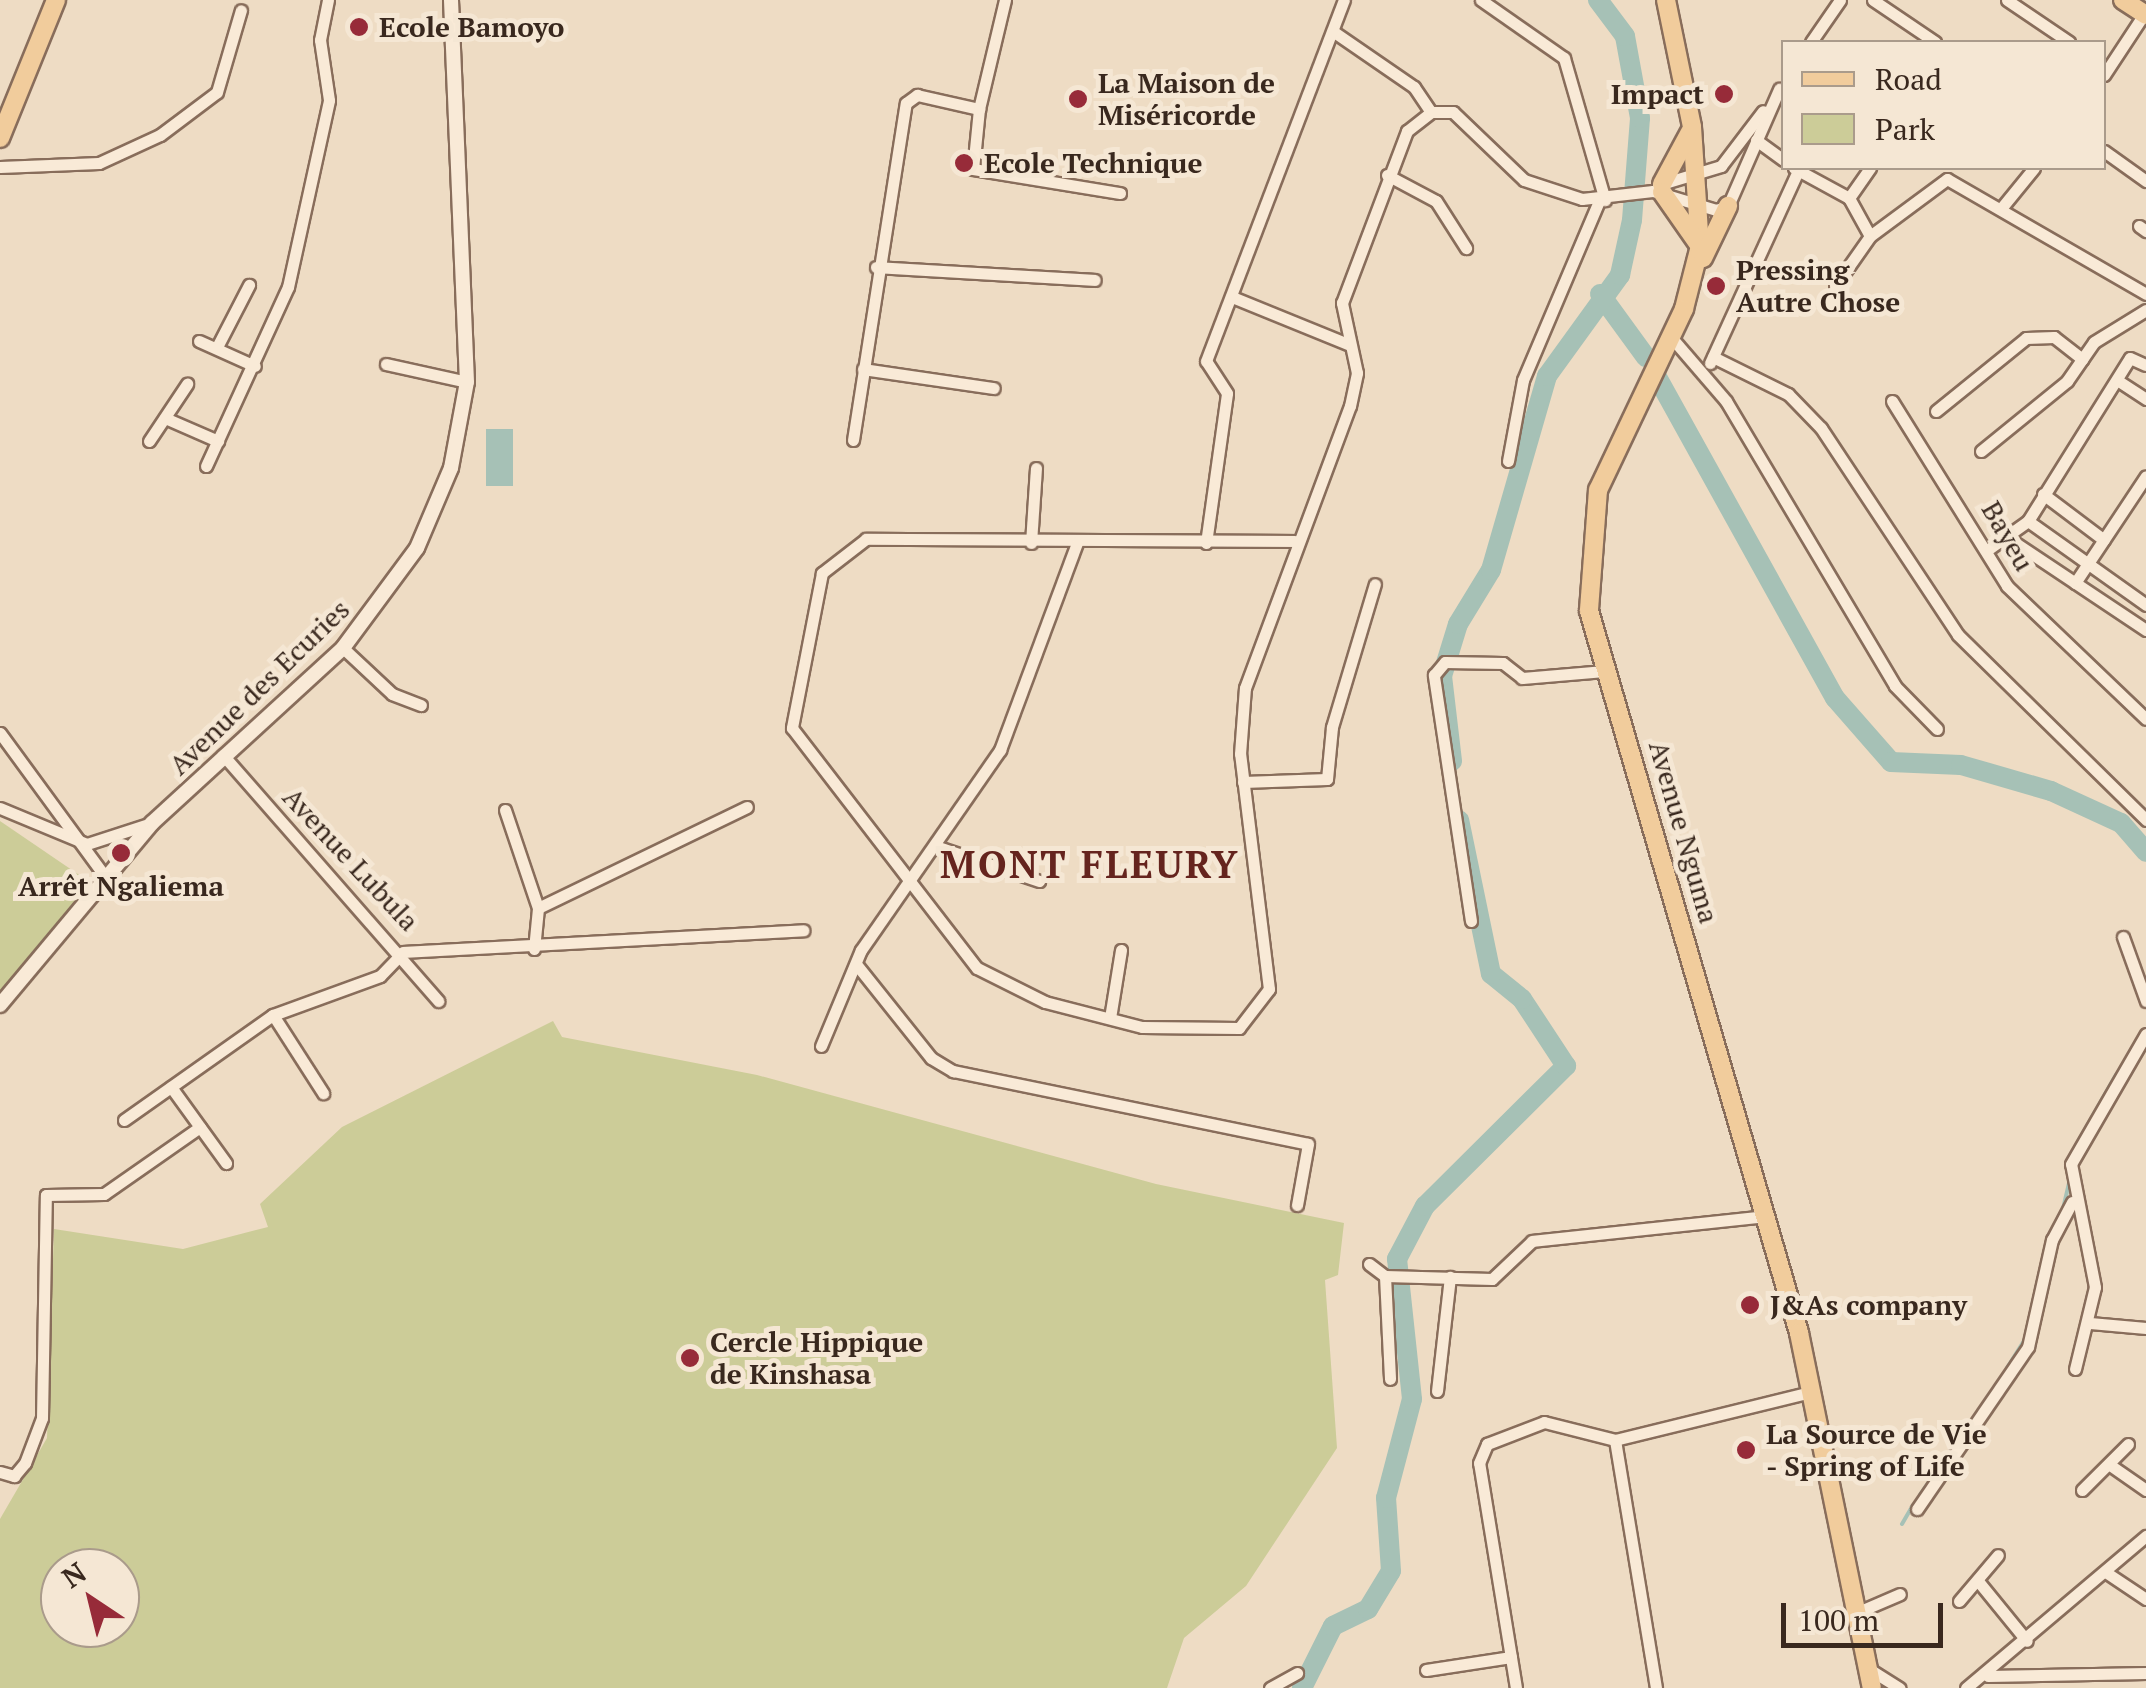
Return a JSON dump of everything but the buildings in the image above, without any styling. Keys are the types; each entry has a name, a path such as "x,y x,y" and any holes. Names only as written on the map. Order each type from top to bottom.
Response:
{"main road":[{"path":"0,138 16,90 56,0"},
{"name":"Avenue Nguma","path":"1666,0 1692,127 1700,246 1695,276 1671,338 1616,445 1589,532 1589,611 1766,1216 1811,1392 1851,1615 1872,1688"},
{"path":"2123,0 2145,15"},
{"path":"0,109 16,90"},
{"path":"1692,127 1657,189 1700,246"},
{"path":"1695,276 1728,206"}],"street":[{"path":"206,466 288,287 329,100 320,40 328,0"},
{"name":"Avenue des Ecuries","path":"0,1005 152,824 343,648 417,548 451,468 467,382 451,0"},
{"path":"1005,0 979,109 973,169 1120,193"},
{"path":"1206,543 1227,393 1206,361 1344,0"},
{"path":"1481,0 1564,58 1606,200 1523,380 1508,460"},
{"path":"1812,40 1840,0"},
{"path":"1873,0 1932,40"},
{"path":"2007,0 2066,40"},
{"path":"0,167 99,163 160,135 217,92 240,10"},
{"path":"2106,69 2145,15"},
{"path":"1334,32 1414,87 1431,112"},
{"path":"1657,189 1700,205 1728,206 1781,86"},
{"path":"1294,541 1031,544 866,539 822,573 792,728 959,952 996,981 1110,1018 1224,1032 1265,1001 1270,968 1242,782 1245,688 1294,541 1356,383 1342,302 1387,175 1407,131 1431,112 1462,115 1524,180 1606,200 1698,177 1729,159 1781,86"},
{"path":"853,440 876,268 906,103 917,95 979,109"},
{"path":"1756,140 1781,158"},
{"path":"2106,152 2146,181"},
{"path":"1706,372 1796,170"},
{"path":"1798,170 1849,198 1870,236"},
{"path":"1849,198 1869,170"},
{"path":"2003,206 2032,170"},
{"path":"1387,175 1436,201 1466,248"},
{"path":"1835,286 1870,236 1947,179 2003,206 2146,294"},
{"path":"876,268 1095,280"},
{"path":"217,347 249,284"},
{"path":"1232,297 1348,344"},
{"path":"1981,451 2082,359 2146,312"},
{"path":"1936,411 2026,338 2054,337 2082,359"},
{"path":"1671,338 1706,372 1895,686 1937,729"},
{"path":"199,341 255,366"},
{"path":"1713,357 1788,394 1821,428 1958,635 2146,820"},
{"path":"1990,548 2028,520 2130,358 2146,366"},
{"path":"386,364 467,382"},
{"path":"863,369 994,388"},
{"path":"2116,380 2146,399"},
{"path":"149,441 188,384"},
{"name":"Bayeu","path":"1892,400 1990,548 2007,586 2146,720"},
{"path":"165,418 218,441"},
{"path":"1031,544 1036,468"},
{"path":"2075,582 2140,498 2146,476"},
{"path":"2043,494 2104,540"},
{"path":"2028,520 2146,605"},
{"path":"2008,538 2145,628"},
{"path":"821,1046 856,964 1000,750 1076,543"},
{"path":"1242,782 1327,779 1332,726 1375,584"},
{"path":"343,648 392,694 421,705"},
{"path":"1471,921 1432,690 1447,662 1503,663 1522,678 1605,671"},
{"path":"0,733 88,844 106,878"},
{"name":"Avenue Lubula","path":"223,755 403,952 438,1001"},
{"path":"538,908 748,807"},
{"path":"0,808 88,844 152,824"},
{"path":"506,810 538,908 534,950"},
{"path":"935,846 1039,881"},
{"path":"124,1120 273,1015 380,976 403,952 534,950 803,930"},
{"path":"2123,938 2146,1001"},
{"path":"1110,1018 1121,950"},
{"path":"856,964 931,1058 954,1072 1308,1144 1297,1206"},
{"path":"273,1015 324,1093"},
{"path":"1917,1510 2028,1347 2052,1240 2072,1202 2080,1140 2146,1034"},
{"path":"171,1086 226,1163"},
{"path":"0,1472 14,1476 24,1464 42,1418 46,1195 104,1194 200,1127"},
{"path":"2072,1202 2090,1247 2090,1323 2075,1369"},
{"path":"1369,1264 1388,1276 1497,1278 1532,1241 1766,1216"},
{"path":"1388,1276 1390,1378"},
{"path":"1437,1391 1450,1278"},
{"path":"2090,1323 2146,1328"},
{"path":"1516,1688 1481,1452 1534,1422 1615,1440 1811,1392"},
{"path":"1615,1440 1656,1688"},
{"path":"2082,1490 2128,1444"},
{"path":"2110,1465 2146,1490"},
{"path":"1966,1688 1988,1676 2146,1536"},
{"path":"1959,1602 1998,1555"},
{"path":"2108,1572 2146,1599"},
{"path":"1978,1581 2026,1641"},
{"path":"1851,1615 1900,1594"},
{"path":"1426,1670 1511,1657"},
{"path":"1866,1667 1898,1688"},
{"path":"1988,1676 2015,1684 2146,1673"},
{"path":"1270,1688 1297,1674"}],"green space":[{"path":"0,821 91,883 0,997"},
{"name":"Cercle Hippique de Kinshasa","path":"553,1021 562,1037 757,1075 1156,1184 1344,1223 1338,1275 1325,1280 1337,1448 1246,1586 1184,1638 1167,1688 0,1688 0,1519 47,1438 54,1229 183,1249 268,1227 260,1204 342,1127"}],"shaded area":[{"path":"486,429 513,429 513,486 486,486"}],"waterway":[{"path":"1452,761 1442,676 1458,624 1491,570 1547,376 1620,275 1632,220 1640,118 1625,36 1598,0"},
{"path":"1600,294 1646,357"},
{"path":"1657,377 1835,698 1891,762 1961,765 2051,791 2121,823 2146,852"},
{"path":"1302,1688 1333,1626 1368,1609 1391,1571 1386,1498 1412,1399 1397,1259 1425,1206 1566,1066 1522,999 1491,974 1459,820"},
{"path":"2079,1140 2116,1075"},
{"path":"2063,1209 2069,1184"},
{"path":"2007,1368 2026,1337"},
{"path":"1920,1495 1960,1437"},
{"path":"1902,1524 1912,1507"}],"place":[{"name":"Ecole Bamoyo","path":"359,27"},
{"name":"Impact","path":"1724,94"},
{"name":"La Maison de Miséricorde","path":"1078,99"},
{"name":"Ecole Technique","path":"964,163"},
{"name":"Pressing Autre Chose","path":"1716,286"},
{"name":"Arrêt Ngaliema","path":"121,853"},
{"name":"J&As company","path":"1750,1305"},
{"name":"Cercle Hippique de Kinshasa","path":"690,1358"},
{"name":"La Source de Vie - Spring of Life","path":"1746,1450"}],"district":[{"name":"MONT FLEURY","path":"1090,865"}]}
